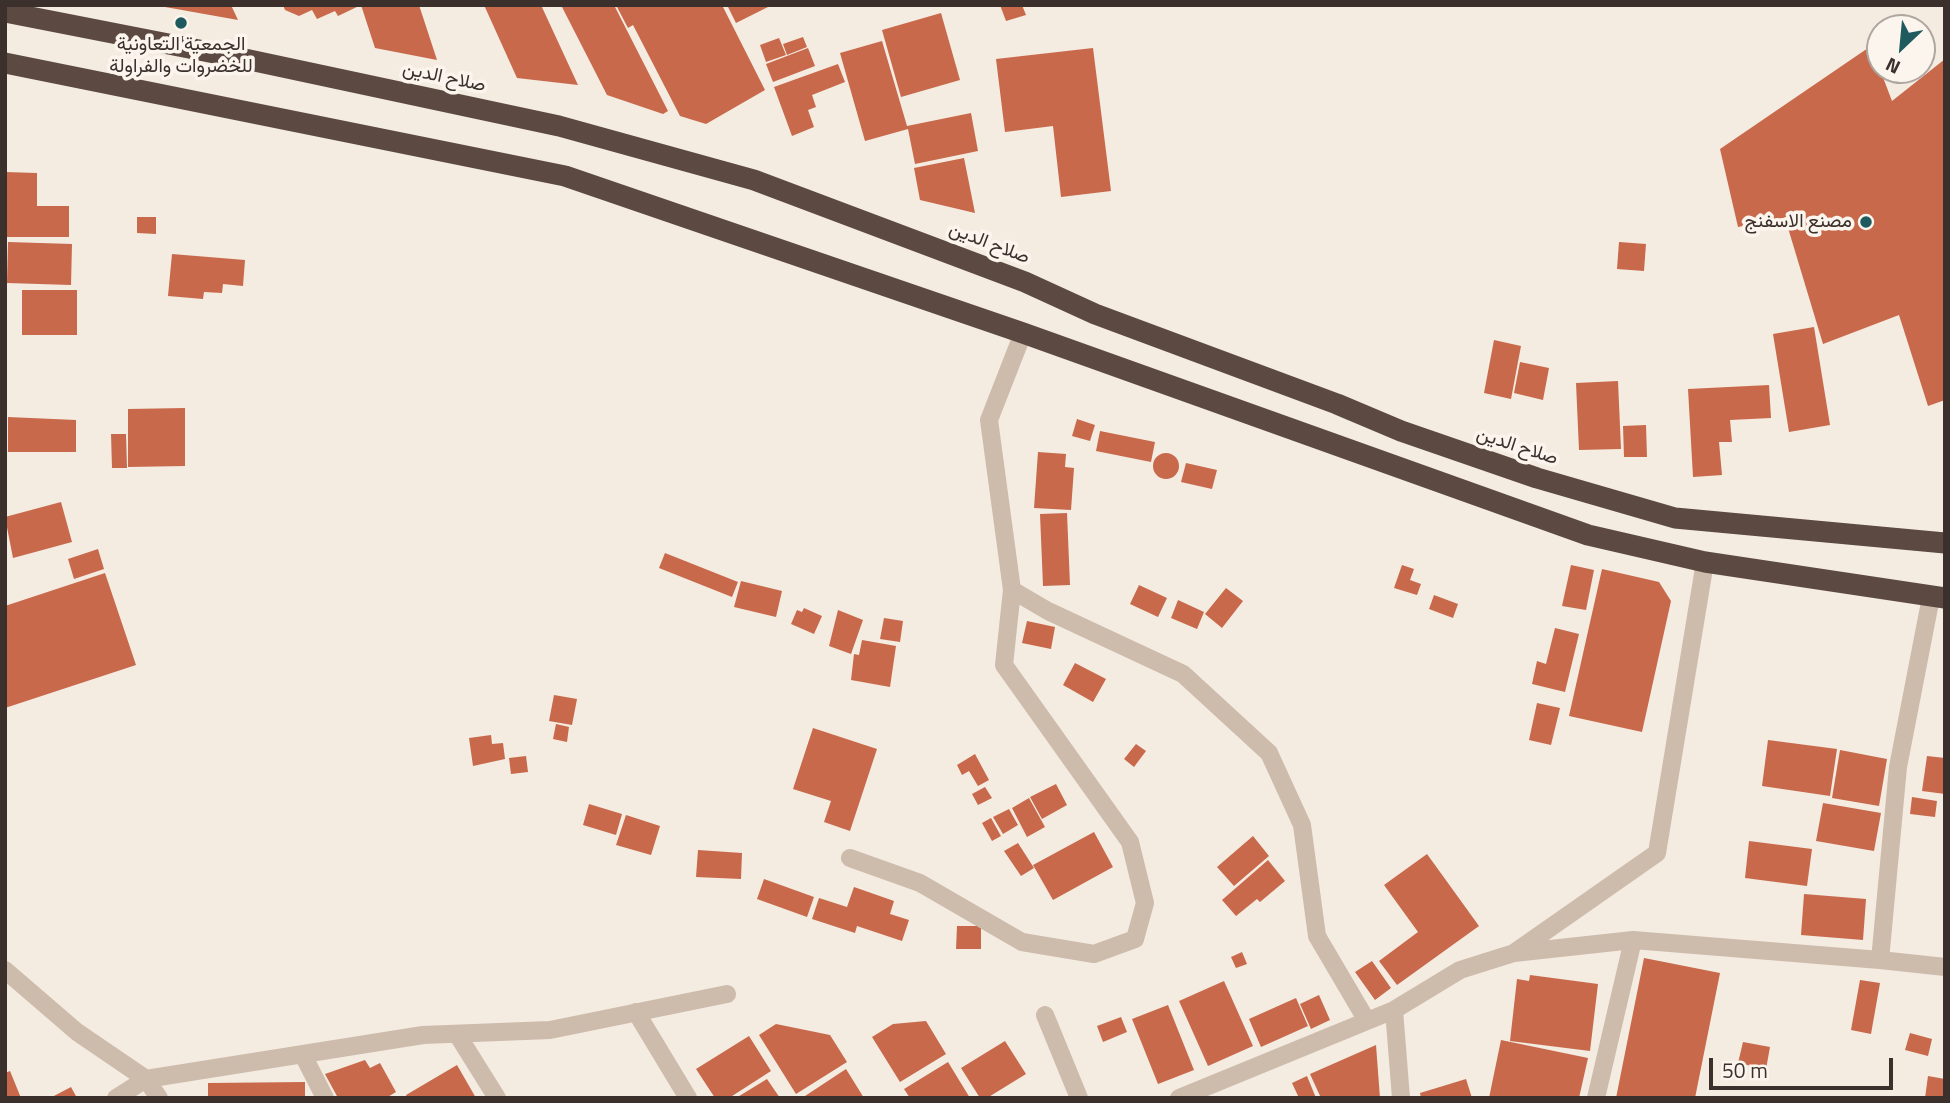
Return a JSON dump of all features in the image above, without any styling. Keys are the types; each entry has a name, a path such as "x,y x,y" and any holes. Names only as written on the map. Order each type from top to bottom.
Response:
{"highway":[{"name":"صلاح الدين","path":"5,12 245,59 559,126 754,180 1025,282 1095,314 1402,431 1537,478 1675,518 1945,543"},
{"path":"5,63 565,176 1023,333 1588,535 1704,562 1938,597"}],"street":[{"path":"850,858 920,883 1022,942 1094,954 1135,939 1145,903 1130,842 1004,665 1012,590 989,421 1023,333"},
{"path":"1514,953 1657,853 1704,562"},
{"path":"1012,590 1048,611 1183,674 1269,753 1302,825 1317,936 1367,1021"},
{"path":"1880,960 1898,767 1938,597"},
{"path":"1596,1098 1633,940"},
{"path":"1179,1098 1394,1010 1460,970 1514,953 1633,940 1945,967"},
{"path":"5,970 77,1032 146,1079 159,1098"},
{"path":"116,1098 146,1079 423,1035 550,1030 727,994"},
{"path":"1394,1010 1401,1098"},
{"path":"636,1012 688,1098"},
{"path":"1045,1015 1079,1098"},
{"path":"457,1034 497,1098"},
{"path":"303,1055 325,1098"}],"building":[{"path":"231,5 238,20 165,7"},
{"path":"283,5 361,5 338,16 335,11 317,19 312,10 299,16 285,10"},
{"path":"361,5 419,5 437,60 375,48"},
{"path":"484,5 541,5 578,85 517,78"},
{"path":"561,5 614,5 668,111 663,114 607,95"},
{"path":"616,5 722,5 765,90 706,124 680,116 633,25 628,28"},
{"path":"727,5 772,5 736,23"},
{"path":"1000,5 1022,5 1026,15 1006,21"},
{"path":"941,13 960,80 901,97 882,30"},
{"path":"803,37 807,47 787,55 783,44"},
{"path":"779,38 786,55 766,62 760,45"},
{"path":"882,41 907,126 971,113 978,151 915,164 908,129 865,141 840,53"},
{"path":"808,48 815,66 773,82 766,64"},
{"path":"1093,48 1111,191 1061,197 1053,126 1005,132 996,59"},
{"name":"مصنع الاسفنج","path":"1866,49 1866,84 1886,84 1892,101 1913,84 1936,84 1936,66 1945,59 1945,400 1928,406 1899,315 1823,344 1785,218 1738,227 1720,149"},
{"path":"838,64 845,82 812,95 816,107 808,110 814,127 792,136 774,87"},
{"path":"964,158 975,213 920,200 914,168"},
{"path":"5,172 37,173 37,206 69,206 69,237 5,237"},
{"path":"137,217 156,217 156,234 137,233"},
{"path":"8,242 72,244 71,285 7,283"},
{"path":"1619,242 1646,244 1644,271 1617,269"},
{"path":"172,254 245,260 243,286 223,284 222,293 204,292 203,299 168,296"},
{"path":"22,290 77,290 77,335 22,335"},
{"path":"1814,327 1830,425 1789,432 1773,334"},
{"path":"1494,340 1521,346 1511,399 1484,393"},
{"path":"1520,362 1549,368 1543,400 1514,393"},
{"path":"1618,381 1621,449 1579,450 1576,383"},
{"path":"1769,385 1771,418 1730,420 1732,442 1719,442 1722,475 1693,477 1688,389"},
{"path":"185,408 185,466 128,467 128,409"},
{"path":"8,417 76,420 76,452 8,452"},
{"path":"1077,419 1095,425 1090,441 1072,436"},
{"path":"1646,425 1647,457 1624,457 1623,426"},
{"path":"1100,431 1155,442 1151,462 1096,451"},
{"path":"111,434 126,434 127,468 112,468"},
{"path":"1038,452 1066,454 1065,467 1074,468 1071,510 1034,508"},
{"path":"1166,453 1175,457 1179,466 1175,475 1166,479 1157,475 1153,466 1157,457"},
{"path":"1186,463 1217,470 1212,489 1181,482"},
{"path":"61,502 72,542 13,558 5,517"},
{"path":"1067,513 1070,585 1043,586 1040,514"},
{"path":"98,549 104,569 74,579 68,559"},
{"path":"665,553 738,582 732,597 659,568"},
{"path":"1402,565 1414,569 1410,580 1421,584 1417,595 1394,588"},
{"path":"1571,565 1594,570 1586,610 1562,606"},
{"path":"1602,569 1659,582 1671,601 1642,732 1569,716"},
{"path":"105,573 136,665 5,708 5,606"},
{"path":"741,581 782,591 776,617 734,607"},
{"path":"1139,585 1167,598 1158,617 1130,604"},
{"path":"1226,588 1243,601 1222,628 1205,614"},
{"path":"1434,595 1458,604 1453,618 1429,609"},
{"path":"1178,600 1204,612 1197,629 1171,618"},
{"path":"804,608 822,616 814,634 791,624 797,610 802,612"},
{"path":"838,610 863,620 851,654 829,646"},
{"path":"884,618 903,621 900,642 880,639"},
{"path":"1027,621 1055,627 1051,649 1022,643"},
{"path":"1555,628 1579,634 1565,692 1532,684 1537,661 1546,664"},
{"path":"862,640 896,646 890,687 851,680 854,654 859,655"},
{"path":"1075,663 1106,679 1093,702 1063,685"},
{"path":"554,695 577,699 572,725 549,721"},
{"path":"1537,703 1560,708 1551,745 1529,740"},
{"path":"556,724 569,727 567,742 553,739"},
{"path":"813,728 877,749 850,831 824,822 831,801 793,789"},
{"path":"491,735 492,744 503,743 505,759 473,766 469,738"},
{"path":"1768,740 1837,749 1830,796 1762,786"},
{"path":"1136,744 1146,751 1134,767 1124,759"},
{"path":"1840,750 1887,759 1879,806 1832,798"},
{"path":"975,754 989,780 978,786 969,771 962,775 957,765"},
{"path":"526,756 528,772 511,774 509,758"},
{"path":"1927,756 1945,758 1945,794 1922,791"},
{"path":"1056,784 1067,805 1042,819 1030,797"},
{"path":"985,787 992,798 978,805 972,794"},
{"path":"1912,797 1937,801 1935,817 1910,814"},
{"path":"1029,798 1045,827 1027,837 1012,808"},
{"path":"1823,803 1881,813 1874,851 1816,841"},
{"path":"589,804 622,814 616,835 583,825"},
{"path":"1009,809 1018,825 1003,834 993,817"},
{"path":"626,815 660,826 651,855 616,845"},
{"path":"991,818 1001,836 992,841 982,823"},
{"path":"1094,832 1113,867 1053,900 1033,865"},
{"path":"1253,836 1269,856 1234,886 1217,867"},
{"path":"1749,841 1812,849 1807,886 1745,878"},
{"path":"1018,843 1034,868 1021,876 1004,851"},
{"path":"698,850 742,853 741,879 696,877"},
{"path":"1427,854 1479,926 1397,985 1379,961 1418,932 1384,885"},
{"path":"1268,860 1285,881 1260,902 1257,899 1236,916 1222,900"},
{"path":"764,879 814,897 807,917 757,899"},
{"path":"854,887 894,901 890,914 909,920 902,941 857,926 855,933 812,919 819,898 847,907"},
{"path":"1804,894 1866,899 1863,940 1801,935"},
{"path":"957,926 981,926 981,949 956,949"},
{"path":"1242,952 1247,964 1236,968 1231,957"},
{"path":"1644,958 1720,973 1695,1098 1616,1098"},
{"path":"1372,961 1391,988 1375,1000 1355,972"},
{"path":"1530,975 1598,984 1590,1051 1510,1041 1517,979 1529,981"},
{"path":"1860,980 1880,983 1871,1034 1851,1030"},
{"path":"1224,981 1253,1046 1208,1066 1179,1001"},
{"path":"1319,995 1330,1020 1311,1029 1300,1004"},
{"path":"1296,998 1308,1026 1261,1047 1249,1019"},
{"path":"1168,1005 1194,1070 1158,1084 1132,1019"},
{"path":"1121,1017 1127,1032 1103,1042 1097,1026"},
{"path":"926,1021 946,1054 900,1082 872,1037 893,1024"},
{"path":"776,1024 830,1035 847,1062 796,1094 759,1035"},
{"path":"1910,1033 1932,1039 1928,1056 1905,1050"},
{"path":"749,1036 771,1071 729,1098 715,1098 696,1069"},
{"path":"1501,1040 1588,1058 1579,1098 1489,1098"},
{"path":"1005,1041 1026,1074 987,1098 980,1098 961,1068"},
{"path":"1743,1042 1770,1047 1766,1069 1738,1063"},
{"path":"1376,1045 1380,1098 1321,1098 1310,1074"},
{"path":"365,1060 370,1068 380,1063 396,1092 386,1098 338,1098 325,1074"},
{"path":"948,1062 970,1098 910,1098 904,1089"},
{"path":"457,1065 476,1098 407,1098 406,1095"},
{"path":"846,1069 864,1098 802,1098"},
{"path":"10,1071 21,1098 5,1098 5,1073"},
{"path":"1307,1076 1316,1098 1299,1098 1292,1083"},
{"path":"1928,1076 1945,1079 1945,1098 1925,1098"},
{"path":"767,1079 780,1098 736,1098"},
{"path":"1466,1079 1472,1098 1421,1098 1420,1093"},
{"path":"305,1082 305,1098 208,1098 208,1083"},
{"path":"71,1087 77,1098 50,1098"}],"place":[{"name":"الجمعية التعاونية للخضروات والفراولة","path":"181,23"},
{"name":"مصنع الاسفنج","path":"1866,222"}]}
